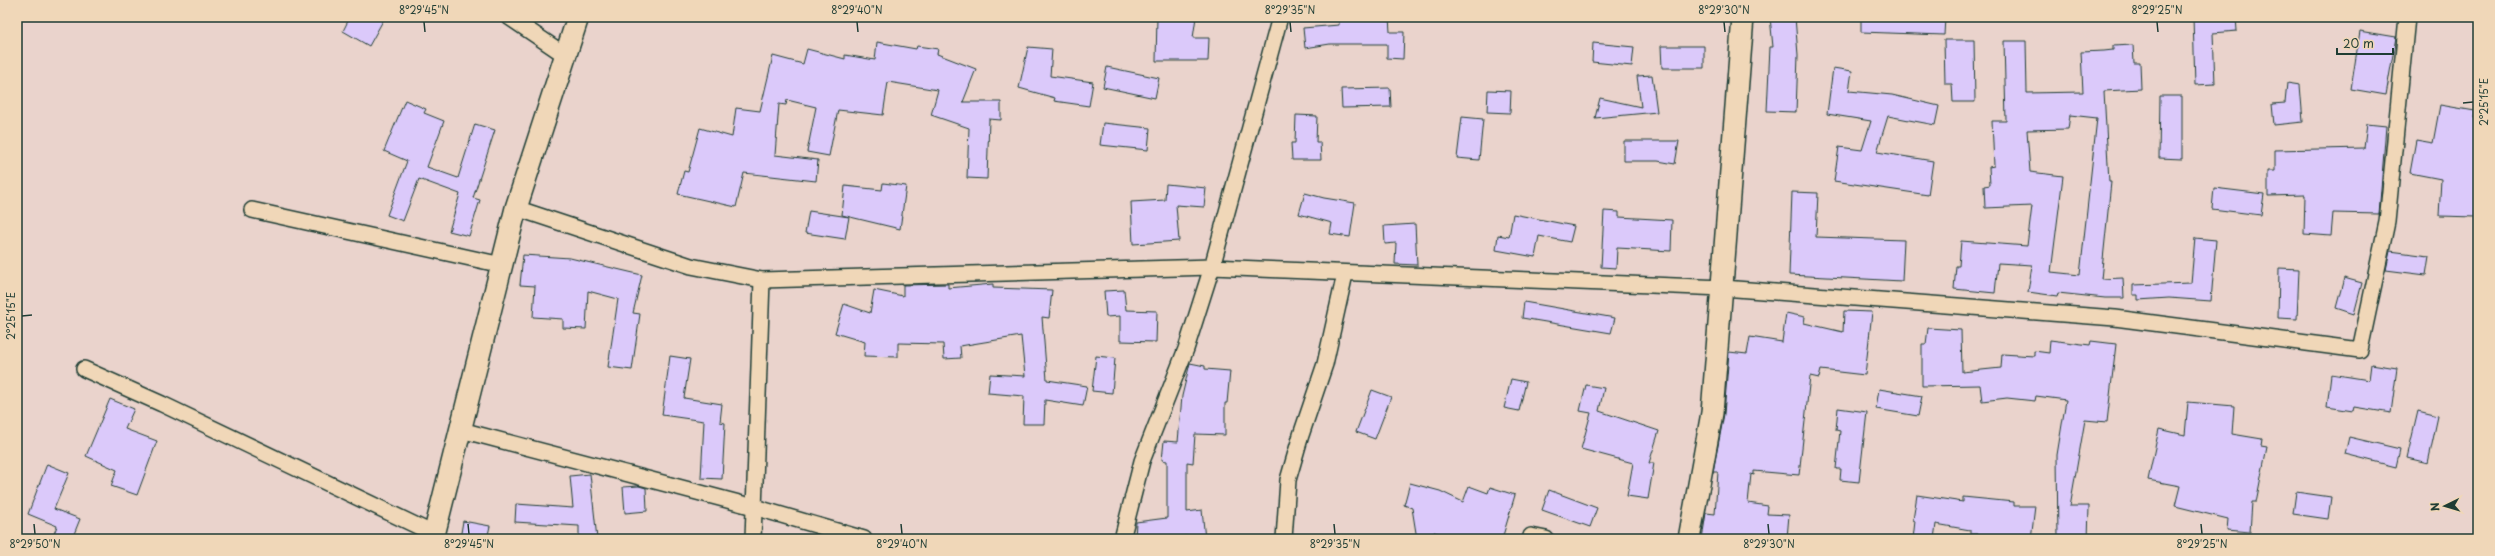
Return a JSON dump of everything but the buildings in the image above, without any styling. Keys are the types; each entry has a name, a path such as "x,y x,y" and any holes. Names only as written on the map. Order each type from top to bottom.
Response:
{"street":[{"path":"509,17 565,55"},
{"path":"84,369 162,404 433,537 516,208 578,17"},
{"path":"1122,539 1142,461 1186,349 1212,267 1280,17"},
{"path":"1689,539 1712,413 1723,288 1743,17"},
{"path":"516,208 691,266 762,280 1212,267 1345,274 1723,288 2115,318 2360,350 2387,222 2407,17"},
{"path":"252,210 502,265"},
{"path":"1284,539 1288,480 1300,435 1325,364 1345,274"},
{"path":"753,539 762,280"},
{"path":"461,430 754,507 864,539"},
{"path":"1531,536 1546,539"}]}
